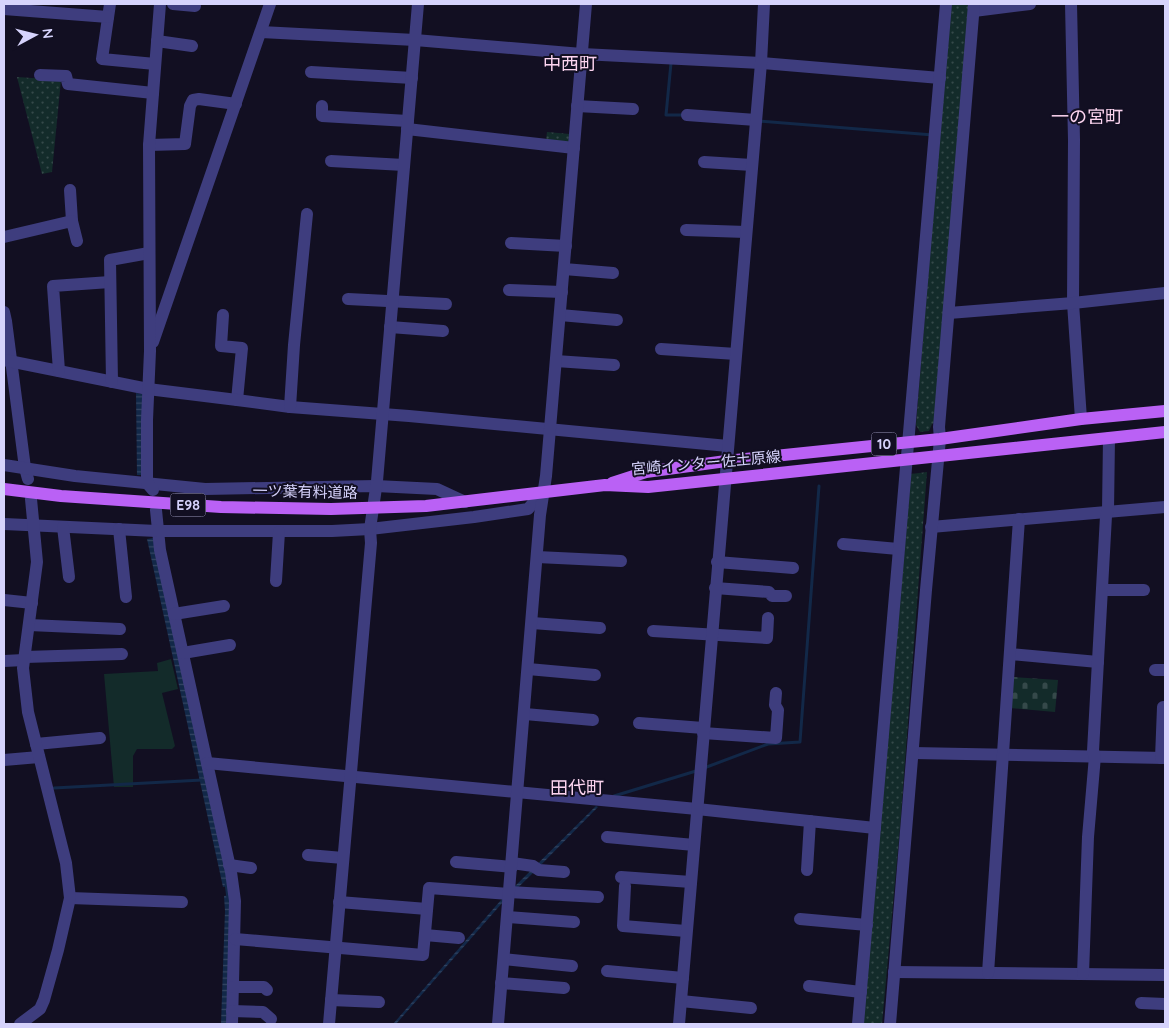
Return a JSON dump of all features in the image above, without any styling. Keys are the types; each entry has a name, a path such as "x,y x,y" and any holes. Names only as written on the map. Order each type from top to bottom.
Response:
{"main road":[{"name":"宮崎インター佐土原線","path":"605,485 646,472 726,461 940,439 1081,419 1165,411"},
{"name":"宮崎インター佐土原線","path":"605,485 648,487 1165,432"},
{"name":"一ツ葉有料道路","path":"4,489 62,496 221,507 373,509 465,502 605,485"}],"street":[{"path":"150,486 148,389 150,351 149,145 160,4"},
{"path":"173,4 195,6"},
{"path":"150,351 270,4"},
{"path":"329,1024 370,552 370,529 383,414 418,4"},
{"path":"498,1024 542,493 546,476 586,4"},
{"path":"679,1024 724,479 761,64 764,4"},
{"path":"858,1024 946,4"},
{"path":"890,1024 940,439 939,427 974,7 1030,4"},
{"path":"1071,4 1074,140 1073,303 1081,419"},
{"path":"4,9 109,10 102,59 155,64"},
{"path":"261,32 415,40 582,54 761,64 940,78"},
{"path":"157,41 192,46"},
{"path":"311,72 412,78"},
{"path":"40,75 66,76 68,84 153,93"},
{"path":"149,145 185,144 190,106 193,100 199,99 236,104"},
{"path":"578,106 633,109"},
{"path":"686,115 756,120"},
{"path":"322,116 408,125 574,148"},
{"path":"331,161 404,165"},
{"path":"704,162 752,165"},
{"path":"70,190 72,221 77,241"},
{"path":"290,407 307,214"},
{"path":"4,237 72,221"},
{"path":"686,230 746,232"},
{"path":"511,243 566,246"},
{"path":"112,382 110,260 149,253"},
{"path":"564,269 613,273"},
{"path":"59,371 53,286 110,282"},
{"path":"509,290 562,292"},
{"path":"949,313 1165,293"},
{"path":"348,299 446,304"},
{"path":"4,312 8,360 27,474"},
{"path":"223,315 222,346 242,348 237,400"},
{"path":"560,315 617,320"},
{"path":"390,327 443,331"},
{"path":"661,349 736,354"},
{"path":"8,360 148,389 290,407 728,446"},
{"path":"556,361 614,365"},
{"path":"1083,974 1088,837 1095,756 1093,751 1106,516 1108,511 1109,438"},
{"path":"4,465 27,474 75,476 150,486 205,489 376,486 437,489 465,502"},
{"path":"4,524 157,531 279,532 370,529 425,524 528,509 542,493"},
{"path":"20,1024 40,1009 44,1000 70,898 66,863 28,712 23,668 37,562 31,499"},
{"path":"931,527 1165,507"},
{"path":"156,510 157,531 229,865 235,901 232,1018 263,1012 271,1019"},
{"path":"988,973 1019,519"},
{"path":"63,527 69,577"},
{"path":"119,529 126,597"},
{"path":"276,581 279,532"},
{"path":"843,544 898,549"},
{"path":"537,557 621,562"},
{"path":"718,562 793,568"},
{"path":"715,588 769,592 772,596 786,596"},
{"path":"1102,590 1144,590"},
{"path":"4,600 32,603"},
{"path":"174,614 224,606"},
{"path":"653,631 767,638 768,618"},
{"path":"29,625 90,623 120,629"},
{"path":"532,623 600,628"},
{"path":"182,653 230,645"},
{"path":"4,661 77,650 122,654"},
{"path":"1010,654 1098,662"},
{"path":"528,669 595,675"},
{"path":"639,723 776,738 778,710 774,705 776,693"},
{"path":"913,753 1163,758 1163,707 1165,707"},
{"path":"524,714 593,720"},
{"path":"36,744 100,738"},
{"path":"4,760 39,757"},
{"path":"207,763 696,809 875,828"},
{"path":"807,870 810,821"},
{"path":"607,836 694,844"},
{"path":"308,855 343,858"},
{"path":"456,862 533,866 539,870 564,872"},
{"path":"229,865 251,868"},
{"path":"686,931 622,926 623,881 691,882"},
{"path":"235,939 423,955 429,888 598,897"},
{"path":"70,898 182,902"},
{"path":"339,902 427,909"},
{"path":"507,917 574,922"},
{"path":"800,919 867,925"},
{"path":"425,935 459,938"},
{"path":"504,960 572,966"},
{"path":"607,971 682,978"},
{"path":"894,972 1165,975"},
{"path":"502,983 564,988"},
{"path":"809,986 861,992"},
{"path":"233,987 264,987 267,990"},
{"path":"331,1000 379,1002"},
{"path":"681,1002 751,1008"},
{"path":"1141,1003 1165,1004"}],"green space":[{"path":"950,4 972,4 936,421 932,424 929,431 920,432 916,425"},
{"path":"17,77 61,80 52,172 42,174"},
{"path":"547,132 570,134 569,142 546,140"},
{"path":"927,472 900,828 882,1024 863,1024 911,474"},
{"path":"171,659 178,689 162,693 175,746 172,749 137,749 133,756 133,787 114,787 104,674 158,671 157,663"},
{"path":"1013,677 1058,680 1055,712 1010,708"}],"water":[{"path":"136,393 142,394 143,475 137,475"},
{"path":"153,538 230,886 223,887 147,539"},
{"path":"596,806 598,807 503,902 396,1024 393,1024 501,900"},
{"path":"230,895 227,1024 221,1024 224,896"}],"waterway":[{"path":"671,63 666,115 683,115"},
{"path":"759,121 933,135"},
{"path":"704,768 768,744 800,742 819,486"},
{"path":"614,796 696,771"},
{"path":"54,788 202,780"},
{"path":"226,883 228,899"}],"district":[{"name":"中西町","path":"570,64"},
{"name":"一の宮町","path":"1087,117"},
{"name":"田代町","path":"577,788"}]}
